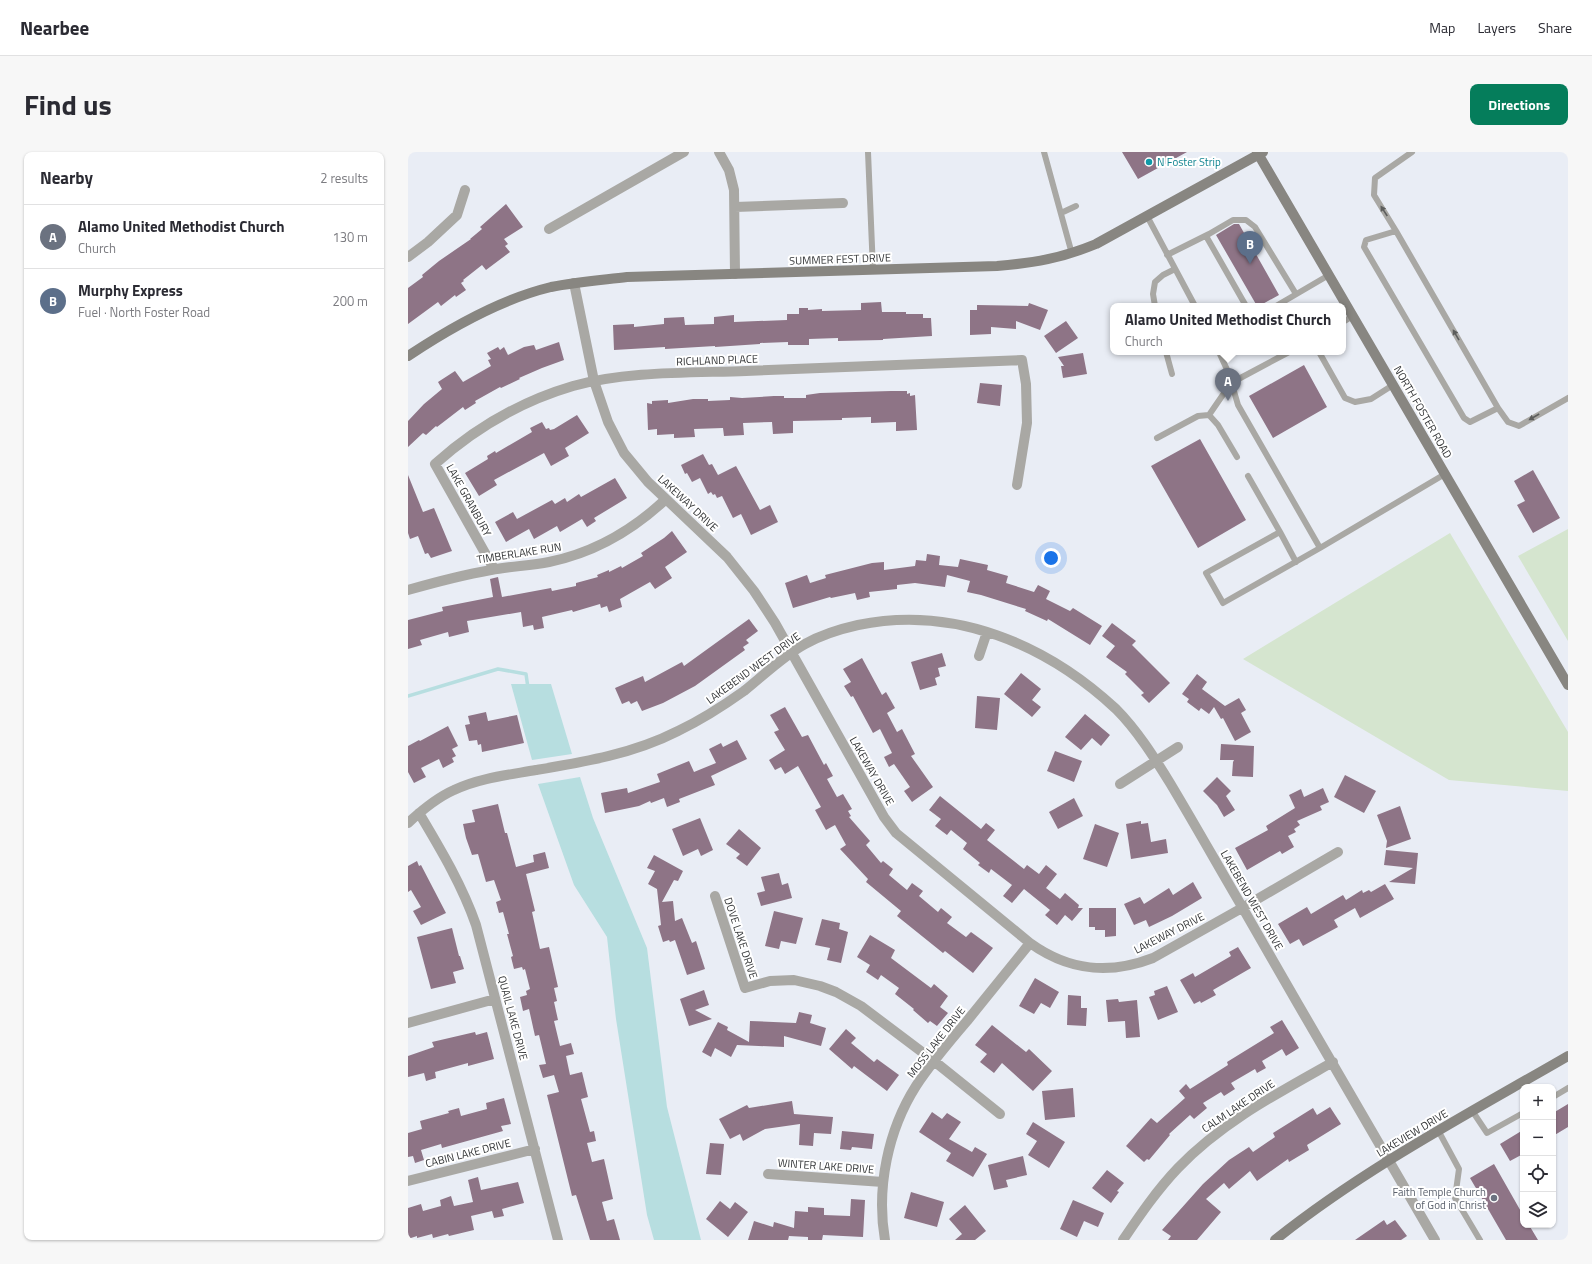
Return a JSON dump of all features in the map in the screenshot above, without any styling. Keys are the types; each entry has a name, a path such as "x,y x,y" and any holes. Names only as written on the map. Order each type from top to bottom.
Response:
{"street":[{"path":"549,229 684,152"},
{"path":"718,152 729,170 734,190 736,274"},
{"name":"SUMMER FEST DRIVE","path":"408,356 435,338 473,317 511,301 550,288 574,283 627,277 1030,264 1072,254 1096,244 1260,153"},
{"name":"NORTH FOSTER ROAD","path":"1260,153 1345,303"},
{"path":"408,257 428,242 457,215 465,190"},
{"path":"735,207 843,203"},
{"name":"LAKEWAY DRIVE","path":"574,283 594,382 608,422 624,452 644,478 727,557 754,590 775,623 884,817 896,834 1030,944 1045,954 1068,964 1092,968 1117,968 1135,964 1153,958 1338,852"},
{"name":"NORTH FOSTER ROAD","path":"1346,304 1568,685"},
{"name":"RICHLAND PLACE","path":"435,464 465,439 527,403 550,394 594,382 671,374 1022,360 1026,384 1027,423 1017,486"},
{"name":"LAKE GRANBURY","path":"435,464 494,569"},
{"name":"TIMBERLAKE RUN","path":"408,590 449,578 494,569 567,558 590,549 620,534 648,516 666,499"},
{"name":"LAKEBEND WEST DRIVE","path":"408,823 434,801 452,790 474,782 593,760 633,749 674,733 745,690 807,642 831,633 859,625 888,621 916,620 945,621 1007,638 1048,658 1096,692 1119,712 1135,731 1200,832 1242,908 1333,1062 1435,1240"},
{"path":"979,656 987,632"},
{"path":"1120,784 1178,747"},
{"name":"QUAIL LAKE DRIVE","path":"419,813 453,870 470,906 558,1240"},
{"name":"DOVE LAKE DRIVE","path":"715,896 745,988 770,981 794,980 826,988 848,998 860,1006 934,1061"},
{"name":"MOSS LAKE DRIVE","path":"885,1240 881,1207 883,1182 893,1136 903,1109 934,1061 1030,944"},
{"path":"408,1023 495,999"},
{"name":"LAKEVIEW DRIVE","path":"1275,1240 1337,1194 1389,1160 1568,1056"},
{"path":"934,1061 1000,1114"},
{"name":"CALM LAKE DRIVE","path":"1123,1240 1152,1197 1178,1167 1208,1140 1262,1102 1333,1062"},
{"name":"CABIN LAKE DRIVE","path":"408,1181 535,1149"},
{"name":"WINTER LAKE DRIVE","path":"768,1174 883,1182"}],"lane":[{"path":"868,152 873,270"},
{"path":"1044,152 1072,254"},
{"path":"1412,152 1375,178 1374,196 1396,231 1498,408 1508,422 1519,426 1568,398"},
{"path":"1061,213 1076,206"},
{"path":"1147,216 1194,303"},
{"path":"1167,255 1206,236 1233,220 1246,220 1255,227 1296,294"},
{"path":"1396,231 1366,240 1364,247 1464,418 1470,422 1498,408"},
{"path":"1206,236 1244,303"},
{"path":"1154,303 1153,294 1155,282 1163,275 1175,269"},
{"path":"1281,303 1329,275"},
{"path":"1346,320 1353,316"},
{"path":"1167,355 1172,374"},
{"path":"1220,355 1229,374 1238,405 1320,548"},
{"path":"1209,415 1231,383 1283,355"},
{"path":"1321,355 1345,398 1355,402 1371,400 1393,385"},
{"path":"1157,438 1198,416 1209,415"},
{"path":"1209,415 1218,425 1237,457"},
{"path":"1280,532 1206,573 1223,603 1296,562 1445,474"},
{"path":"1248,476 1296,562"},
{"path":"1556,1095 1568,1088"},
{"path":"1473,1112 1487,1133 1520,1115"},
{"path":"1438,1132 1460,1169 1455,1198 1480,1240"}],"shaded area":[{"path":"1568,529 1568,641 1518,556"},
{"path":"1450,533 1568,732 1568,791 1449,780 1243,659"},
{"path":"511,684 551,684 572,754 532,760"},
{"path":"580,777 593,818 647,948 667,1107 701,1240 654,1240 647,1215 616,1019 607,937 574,885 538,784"}],"building":[{"name":"N Foster Strip","path":"1122,152 1187,152 1138,179"},
{"path":"506,204 523,227 504,239 508,244 505,246 510,252 486,270 482,265 463,280 464,281 461,283 466,290 456,297 455,295 441,306 438,302 408,324 408,288 423,277 422,275 439,261 471,239 482,229 480,227"},
{"path":"1234,224 1239,224 1279,295 1264,303 1255,303 1216,235"},
{"path":"881,302 882,312 923,314 923,318 931,318 932,336 883,340 838,341 838,338 809,339 809,345 788,345 788,342 715,347 665,349 665,347 614,350 613,325 634,324 634,327 664,324 664,318 684,317 685,325 714,324 714,317 734,315 734,322 787,320 787,314 799,314 799,308 808,308 808,310 822,309 822,311 861,310 861,303"},
{"path":"1029,303 1048,310 1040,330 1016,321 1016,329 991,327 991,334 970,335 970,310 977,310 977,305 1028,306"},
{"path":"1066,321 1078,338 1056,353 1044,336"},
{"path":"559,342 564,360 519,378 520,379 501,388 500,387 475,401 476,403 465,410 463,407 426,435 423,433 408,447 408,421 424,404 442,389 438,382 455,371 463,382 491,366 488,360 491,359 487,353 498,347 500,350 504,347 508,355 524,347 534,345 536,350"},
{"path":"1083,353 1087,374 1063,378 1061,366 1064,366 1058,357"},
{"path":"1304,365 1327,407 1273,438 1249,396"},
{"path":"980,383 1002,385 1000,406 977,403"},
{"path":"907,391 907,394 910,393 910,396 915,395 917,430 896,431 896,422 871,423 871,417 842,418 842,420 793,421 793,433 773,434 772,422 743,423 744,435 724,436 723,428 694,429 695,437 674,438 674,434 657,435 657,429 648,430 647,403 652,404 652,401 668,400 668,403 693,399 708,399 708,401 730,400 730,397 742,398 774,396 784,396 784,398 806,398 806,395 820,393"},
{"path":"577,415 589,433 565,448 569,456 551,466 544,453 494,480 497,485 479,496 465,473 488,459 487,456 495,451 496,453 532,432 530,428 542,422 546,429 554,429"},
{"path":"1200,439 1246,520 1198,548 1151,466"},
{"path":"703,454 709,465 712,464 718,475 736,466 760,510 770,505 778,522 751,535 741,514 733,518 722,496 717,498 715,494 713,495 711,492 708,494 700,478 692,482 687,473 685,474 681,465"},
{"path":"1533,470 1560,518 1533,533 1517,505 1525,501 1514,481"},
{"path":"408,475 423,512 434,508 452,551 431,558 428,553 425,554 418,536 410,539 408,533"},
{"path":"615,478 627,498 594,518 596,521 587,527 582,519 560,532 557,526 534,539 529,529 506,542 495,522 513,512 517,519 552,500 555,504 565,498 567,502 579,494 581,497"},
{"path":"672,531 687,552 665,567 672,578 655,589 650,582 620,599 622,607 609,612 607,606 601,608 600,604 573,612 572,610 542,617 544,628 534,630 533,625 523,627 521,612 467,621 469,632 449,637 448,632 420,640 422,645 408,649 408,620 443,611 442,607 493,597 490,579 498,577 502,597 551,588 552,591 576,586 576,583 598,577 597,575 609,570 609,572 621,566 622,568 643,556 641,553"},
{"path":"927,554 940,556 939,565 958,567 960,559 988,565 987,570 1008,576 1006,583 1034,592 1038,585 1050,591 1046,599 1070,611 1073,608 1102,626 1090,645 1048,619 1047,621 1025,611 1026,609 967,592 970,581 947,575 945,587 915,583 897,585 897,589 869,592 870,597 857,600 855,593 830,597 793,608 785,583 807,575 810,583 826,578 825,575 872,563 884,562 884,570 915,566 916,560 926,561"},
{"path":"749,619 758,631 746,640 749,643 743,647 745,650 695,686 663,703 642,711 637,701 631,704 629,701 622,704 615,688 643,676 645,682 682,662 684,666"},
{"path":"1112,623 1136,641 1132,645 1170,683 1149,703 1141,695 1144,693 1125,674 1127,672 1106,657 1115,646 1102,636"},
{"path":"942,653 946,666 938,668 940,676 935,678 937,685 920,690 911,662"},
{"path":"862,658 882,695 886,692 895,708 887,713 897,732 902,729 915,754 911,756 933,787 912,802 904,791 910,787 894,764 889,767 884,757 892,753 880,729 873,733 853,696 851,697 844,686 851,682 843,669"},
{"path":"1021,673 1041,689 1032,700 1041,707 1032,717 1004,694"},
{"path":"1197,674 1207,682 1202,689 1225,706 1239,698 1246,710 1241,713 1251,732 1235,741 1223,718 1221,719 1214,707 1209,714 1201,708 1199,711 1187,702 1189,699 1182,694"},
{"path":"977,696 1000,698 997,730 975,728"},
{"path":"785,707 802,737 808,735 824,765 826,763 833,776 827,779 837,797 843,794 852,809 848,811 851,816 849,817 870,841 866,845 881,863 883,861 893,869 889,875 907,890 912,883 923,891 919,896 938,912 941,908 952,917 947,923 966,937 971,932 993,948 973,973 945,951 943,953 897,916 901,911 866,882 868,879 840,849 846,845 835,825 826,830 815,810 821,807 798,766 785,774 781,767 775,770 769,760 785,750 774,732 779,730 770,715"},
{"path":"486,712 488,721 517,715 524,743 482,752 481,744 478,745 477,740 469,741 465,725 470,724 468,716"},
{"path":"1085,714 1110,735 1101,746 1092,738 1081,750 1065,737"},
{"path":"448,726 458,746 452,749 456,756 452,758 454,762 443,768 439,759 421,768 426,777 414,783 408,772 408,746"},
{"path":"737,740 747,759 711,776 715,785 679,799 680,802 667,807 664,798 651,803 650,801 639,806 605,813 601,793 627,788 628,793 660,782 657,774 689,761 694,772 716,763 709,749 721,743 723,747"},
{"path":"1221,744 1254,746 1253,777 1232,776 1234,760 1220,760"},
{"path":"1055,751 1082,761 1074,782 1047,771"},
{"path":"1345,775 1376,791 1364,813 1334,797"},
{"path":"1217,777 1231,791 1226,796 1235,810 1224,817 1217,805 1203,791"},
{"path":"1323,788 1329,802 1320,806 1322,810 1297,821 1300,825 1294,829 1296,832 1288,836 1294,847 1282,854 1280,851 1247,870 1235,848 1268,830 1266,826 1295,808 1289,795 1301,789 1304,797"},
{"path":"940,796 981,829 986,823 995,830 987,840 1024,869 1027,865 1039,874 1046,865 1057,874 1046,888 1060,899 1065,893 1079,905 1078,908 1083,908 1072,921 1065,915 1057,925 1045,915 1050,910 1024,889 1012,903 1003,896 1012,885 991,869 989,873 978,865 980,863 963,849 967,843 951,830 947,835 935,826 941,819 929,810"},
{"path":"1074,798 1083,816 1058,829 1049,812"},
{"path":"498,804 505,833 507,833 516,867 534,862 533,855 545,852 549,868 526,874 535,911 532,912 540,949 549,947 558,987 554,988 557,1001 554,1002 558,1020 554,1021 560,1046 571,1043 574,1054 566,1056 570,1075 582,1072 588,1097 581,1099 590,1132 594,1131 596,1141 587,1143 592,1162 604,1159 613,1199 602,1202 607,1221 614,1219 620,1240 590,1240 576,1195 572,1196 547,1095 559,1092 554,1075 543,1078 539,1065 546,1064 539,1035 535,1036 529,1009 523,1011 520,997 527,995 526,991 530,989 525,969 523,970 522,967 514,969 511,957 513,956 507,934 509,934 503,912 499,913 496,902 501,900 494,880 486,882 478,854 472,855 466,838 463,824 475,822 472,810"},
{"path":"1400,806 1411,839 1386,848 1387,841 1377,815"},
{"path":"700,818 713,850 701,856 698,849 683,856 672,829"},
{"path":"1141,821 1141,824 1148,823 1151,842 1166,839 1168,853 1131,859 1126,824"},
{"path":"1095,824 1119,833 1107,867 1083,859"},
{"path":"739,829 761,848 747,866 736,858 740,854 726,844"},
{"path":"1386,850 1418,853 1415,884 1389,882 1413,868 1384,865"},
{"path":"654,855 683,871 678,881 674,880 662,902 673,901 675,921 682,918 692,943 696,941 705,969 687,975 675,940 663,942 658,926 661,925 657,889 648,884 655,871 647,868"},
{"path":"417,861 419,866 421,865 446,913 421,925 413,911 421,907 411,890 408,892 408,866"},
{"path":"779,873 782,885 788,883 792,898 761,906 757,893 765,891 761,877"},
{"path":"1193,882 1202,898 1172,916 1149,927 1146,920 1134,925 1124,904 1140,897 1144,904 1169,888 1173,895"},
{"path":"1385,884 1394,899 1360,918 1355,908 1334,920 1338,927 1303,946 1299,939 1290,944 1278,924 1307,907 1311,914 1343,895 1346,900 1362,890 1363,893 1369,890 1371,892"},
{"path":"1089,908 1116,908 1116,936 1105,937 1105,930 1095,930 1095,927 1089,927"},
{"path":"774,911 803,918 796,944 781,941 779,949 765,946"},
{"path":"822,919 840,923 839,929 848,932 841,963 827,960 830,948 815,945"},
{"path":"452,928 464,969 453,972 456,983 431,989 417,937"},
{"path":"870,935 895,950 891,958 931,988 934,984 948,996 940,1007 948,1013 937,1026 930,1021 928,1023 913,1010 914,1009 895,994 899,988 881,975 878,980 866,972 870,965 857,957"},
{"path":"1238,947 1251,968 1213,990 1216,995 1201,1003 1200,1001 1194,1004 1180,980 1193,973 1195,977 1231,956 1229,952"},
{"path":"1035,978 1059,992 1050,1008 1041,1003 1034,1014 1019,1006"},
{"path":"1167,986 1178,1012 1158,1020 1149,997 1155,995 1154,991"},
{"path":"704,990 709,1005 695,1010 712,1019 689,1026 680,999"},
{"path":"1068,995 1081,996 1081,1008 1087,1008 1086,1026 1067,1025"},
{"path":"1118,999 1119,1002 1137,1000 1140,1037 1126,1038 1125,1021 1108,1022 1106,1000"},
{"path":"799,1012 812,1015 810,1023 826,1028 821,1046 784,1036 784,1047 737,1045 731,1057 715,1048 711,1057 702,1052 718,1022 728,1027 727,1030 749,1042 750,1021 796,1023"},
{"path":"1282,1020 1299,1048 1286,1056 1282,1049 1262,1061 1266,1068 1257,1073 1255,1069 1231,1083 1235,1089 1224,1096 1221,1092 1203,1103 1207,1108 1194,1119 1190,1115 1169,1134 1170,1135 1149,1160 1147,1159 1144,1162 1126,1146 1151,1118 1157,1123 1185,1098 1179,1091 1186,1084 1190,1089 1228,1065 1227,1062 1274,1033 1270,1027"},
{"path":"992,1025 1026,1052 1029,1049 1052,1071 1033,1091 1002,1063 994,1073 980,1062 987,1054 975,1045"},
{"path":"846,1029 856,1038 851,1043 874,1062 877,1059 899,1075 887,1091 854,1066 852,1069 829,1049"},
{"path":"475,1032 476,1035 487,1032 494,1059 468,1066 468,1063 435,1072 436,1078 426,1081 424,1073 408,1077 408,1056 434,1047 432,1042"},
{"path":"1073,1088 1075,1117 1045,1120 1042,1091"},
{"path":"504,1098 511,1124 501,1126 503,1131 442,1148 441,1144 421,1150 424,1160 415,1163 413,1156 408,1157 408,1133 422,1129 420,1121 449,1113 448,1111 459,1108 461,1116 487,1109 486,1103"},
{"path":"792,1101 794,1114 833,1117 831,1134 814,1133 813,1146 799,1145 800,1124 765,1129 743,1141 740,1134 730,1139 719,1119 747,1105 749,1108"},
{"path":"1568,1104 1568,1127 1556,1134 1556,1120 1556,1111"},
{"path":"1330,1107 1341,1124 1307,1145 1309,1150 1289,1162 1288,1159 1257,1181 1250,1171 1229,1189 1224,1183 1206,1199 1221,1212 1197,1240 1168,1240 1171,1236 1162,1230 1203,1184 1229,1160 1249,1147 1253,1152 1275,1137 1273,1133 1313,1108 1317,1115"},
{"path":"932,1112 942,1119 947,1113 961,1122 949,1139 972,1152 975,1147 987,1154 973,1177 946,1161 951,1153 919,1132"},
{"path":"1033,1122 1065,1142 1049,1168 1028,1155 1037,1141 1026,1134"},
{"path":"842,1131 874,1134 872,1149 852,1147 851,1150 840,1149"},
{"path":"1520,1132 1520,1156 1510,1161 1500,1144"},
{"path":"710,1143 724,1144 721,1175 706,1174"},
{"path":"1023,1156 1027,1175 1006,1180 1008,1187 994,1190 988,1165"},
{"path":"1494,1164 1520,1210 1520,1228 1531,1228 1538,1240 1506,1240 1470,1178"},
{"path":"1107,1170 1124,1183 1117,1191 1119,1192 1111,1203 1092,1188"},
{"path":"478,1177 481,1190 518,1182 524,1203 502,1209 504,1216 494,1218 492,1211 471,1216 474,1230 449,1236 448,1234 433,1238 432,1234 408,1239 408,1208 421,1204 423,1211 441,1206 440,1200 451,1196 454,1206 473,1202 468,1180"},
{"path":"911,1192 944,1202 937,1227 904,1218"},
{"path":"851,1199 865,1200 863,1237 823,1235 822,1240 808,1240 808,1237 789,1236 788,1240 748,1240 754,1221 773,1227 774,1222 794,1228 795,1211 808,1212 808,1207 824,1208 824,1215 850,1216"},
{"path":"1073,1200 1104,1213 1098,1227 1084,1221 1077,1237 1060,1229"},
{"path":"720,1201 730,1209 735,1202 748,1212 728,1237 706,1219"},
{"path":"965,1205 986,1231 975,1240 955,1240 962,1234 949,1219"},
{"path":"1384,1220 1387,1225 1395,1220 1407,1236 1401,1240 1355,1240"}],"waterway":[{"path":"408,696 498,669 526,674 528,688"}],"place":[{"name":"N Foster Strip","path":"1149,162"},
{"name":"Murphy Express","path":"1250,264"},
{"name":"Alamo United Methodist Church","path":"1228,401"},
{"name":"Faith Temple Church of God in Christ","path":"1494,1198"}]}
